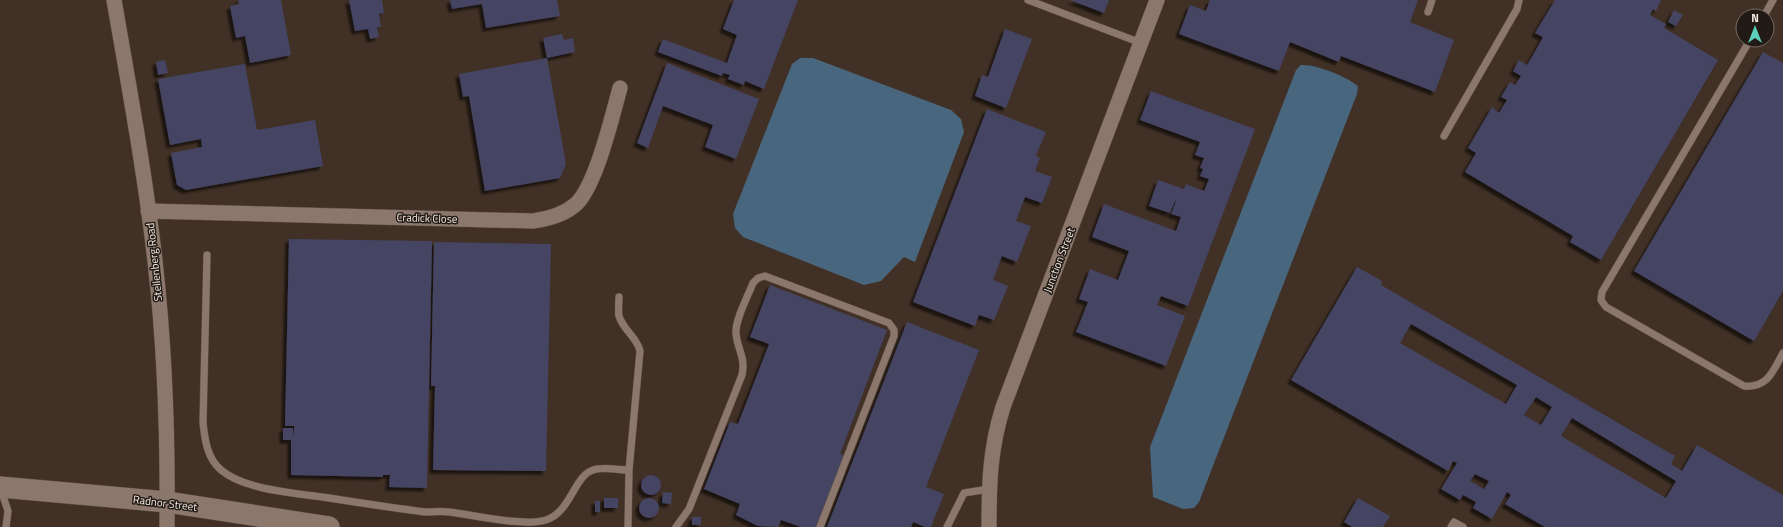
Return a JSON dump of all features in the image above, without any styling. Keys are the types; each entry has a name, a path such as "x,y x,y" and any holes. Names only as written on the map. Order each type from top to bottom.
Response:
{"street":[{"name":"Stellenberg Road","path":"114,0 155,261 164,367 167,527"},
{"name":"Junction Street","path":"989,527 989,489 992,448 1003,407 1157,0"},
{"name":"Cradick Close","path":"148,211 533,221 551,218 566,211 576,204 588,188 606,139 620,88"},
{"name":"Radnor Street","path":"0,487 167,502 329,527"}],"lane":[{"path":"1028,0 1141,43"},
{"path":"1428,12 1432,0"},
{"path":"1444,136 1517,9 1519,0"},
{"path":"1745,48 1602,292 1601,300 1606,308 1744,386 1757,386 1769,378 1783,353"},
{"path":"207,255 203,423 204,436 212,459 221,470 231,476 244,482 278,491 425,512 447,512 530,522 546,520 557,514 566,506 583,477 592,470 629,470"},
{"path":"676,527 689,509 742,375 744,362 737,338 736,328 753,283 758,278 765,276 889,323 894,330 894,336 820,527"},
{"path":"619,297 619,316 638,344 640,351 629,470 628,527"},
{"path":"0,487 8,511 6,527"},
{"path":"947,527 964,493 989,489"},
{"path":"1451,527 1454,522 1463,527"}],"water":[{"path":"800,58 813,58 951,110 961,119 964,132 915,262 904,257 881,281 864,285 743,237 735,228 733,214 792,64"},
{"path":"1301,65 1315,66 1346,78 1358,86 1357,94 1199,502 1194,508 1183,509 1153,497 1150,447 1296,70"}],"building":[{"path":"238,0 281,0 291,55 250,63 245,36 236,38 230,6 239,4"},
{"path":"349,0 382,0 384,13 379,14 381,27 377,27 379,37 370,39 368,29 355,31"},
{"path":"450,0 557,0 560,16 486,28 482,4 452,9"},
{"path":"734,0 798,0 764,89 745,81 744,85 728,79 730,75 723,73 722,76 658,52 663,39 727,63 737,35 723,29"},
{"path":"1070,0 1109,0 1104,13"},
{"path":"1210,0 1418,0 1410,22 1454,40 1435,92 1341,56 1339,62 1290,42 1279,71 1179,34 1190,5 1206,11"},
{"path":"1555,0 1661,0 1656,11 1653,9 1650,15 1666,24 1664,28 1718,60 1601,260 1570,242 1573,236 1465,172 1476,153 1468,148 1492,107 1499,113 1507,100 1501,97 1510,82 1515,85 1521,76 1513,71 1519,60 1527,65 1532,57 1543,37 1535,33"},
{"path":"1674,10 1683,15 1676,26 1668,22"},
{"path":"1005,29 1032,39 1006,108 975,96 982,75 988,77"},
{"path":"562,34 564,40 573,38 575,52 547,58 543,38"},
{"path":"1763,52 1783,63 1783,291 1754,341 1634,271"},
{"path":"547,58 566,164 560,178 485,191 469,96 463,97 459,74"},
{"path":"165,60 168,73 158,75 156,62"},
{"path":"667,63 759,99 736,159 705,147 713,125 663,106 648,148 637,143"},
{"path":"245,64 257,130 315,120 323,166 186,190 177,185 171,153 202,147 201,139 170,145 158,79"},
{"path":"1151,91 1255,129 1188,306 1161,296 1157,305 1185,316 1166,366 1076,332 1088,302 1079,299 1090,269 1118,280 1129,251 1092,237 1104,204 1176,231 1181,217 1171,214 1176,201 1170,213 1149,206 1158,180 1184,189 1186,184 1204,191 1209,179 1200,176 1203,169 1200,168 1204,158 1195,155 1200,142 1140,120"},
{"path":"987,109 1046,132 1036,156 1040,158 1035,171 1052,177 1042,203 1025,197 1016,221 1031,226 1017,262 1002,256 993,280 1008,286 994,320 979,315 975,326 913,302"},
{"path":"289,239 432,241 427,488 389,487 390,475 383,475 383,477 291,475 291,440 283,440 283,428 293,428 294,438 294,426 285,426"},
{"path":"434,242 551,244 546,471 433,470 435,386 431,386"},
{"path":"1357,267 1382,281 1381,285 1675,456 1671,464 1682,471 1697,445 1783,495 1783,527 1545,527 1505,504 1511,495 1507,492 1492,519 1473,508 1476,502 1463,495 1460,500 1441,489 1457,463 1453,461 1448,471 1291,380","holes":["1411,324 1517,385 1506,404 1400,343","1536,397 1552,407 1541,425 1524,415","1572,418 1676,481 1666,498 1561,436","1475,474 1489,481 1484,489 1470,481"]},
{"path":"770,285 887,330 840,454 847,456 819,527 801,527 781,520 778,527 758,526 736,515 740,504 704,489 730,422 738,424 769,344 750,337"},
{"path":"907,322 979,350 926,487 944,494 931,527 925,527 913,522 911,527 827,527"},
{"path":"651,475 658,478 661,485 658,492 651,495 644,492 641,485 644,478"},
{"path":"663,492 672,493 671,504 662,503"},
{"path":"604,498 618,498 618,508 604,508"},
{"path":"649,498 656,501 659,508 656,515 649,518 642,515 639,508 642,501"},
{"path":"1358,498 1390,516 1383,527 1352,527 1344,522"},
{"path":"595,501 600,501 600,512 595,512"},
{"path":"692,517 701,517 701,525 692,525"}]}
